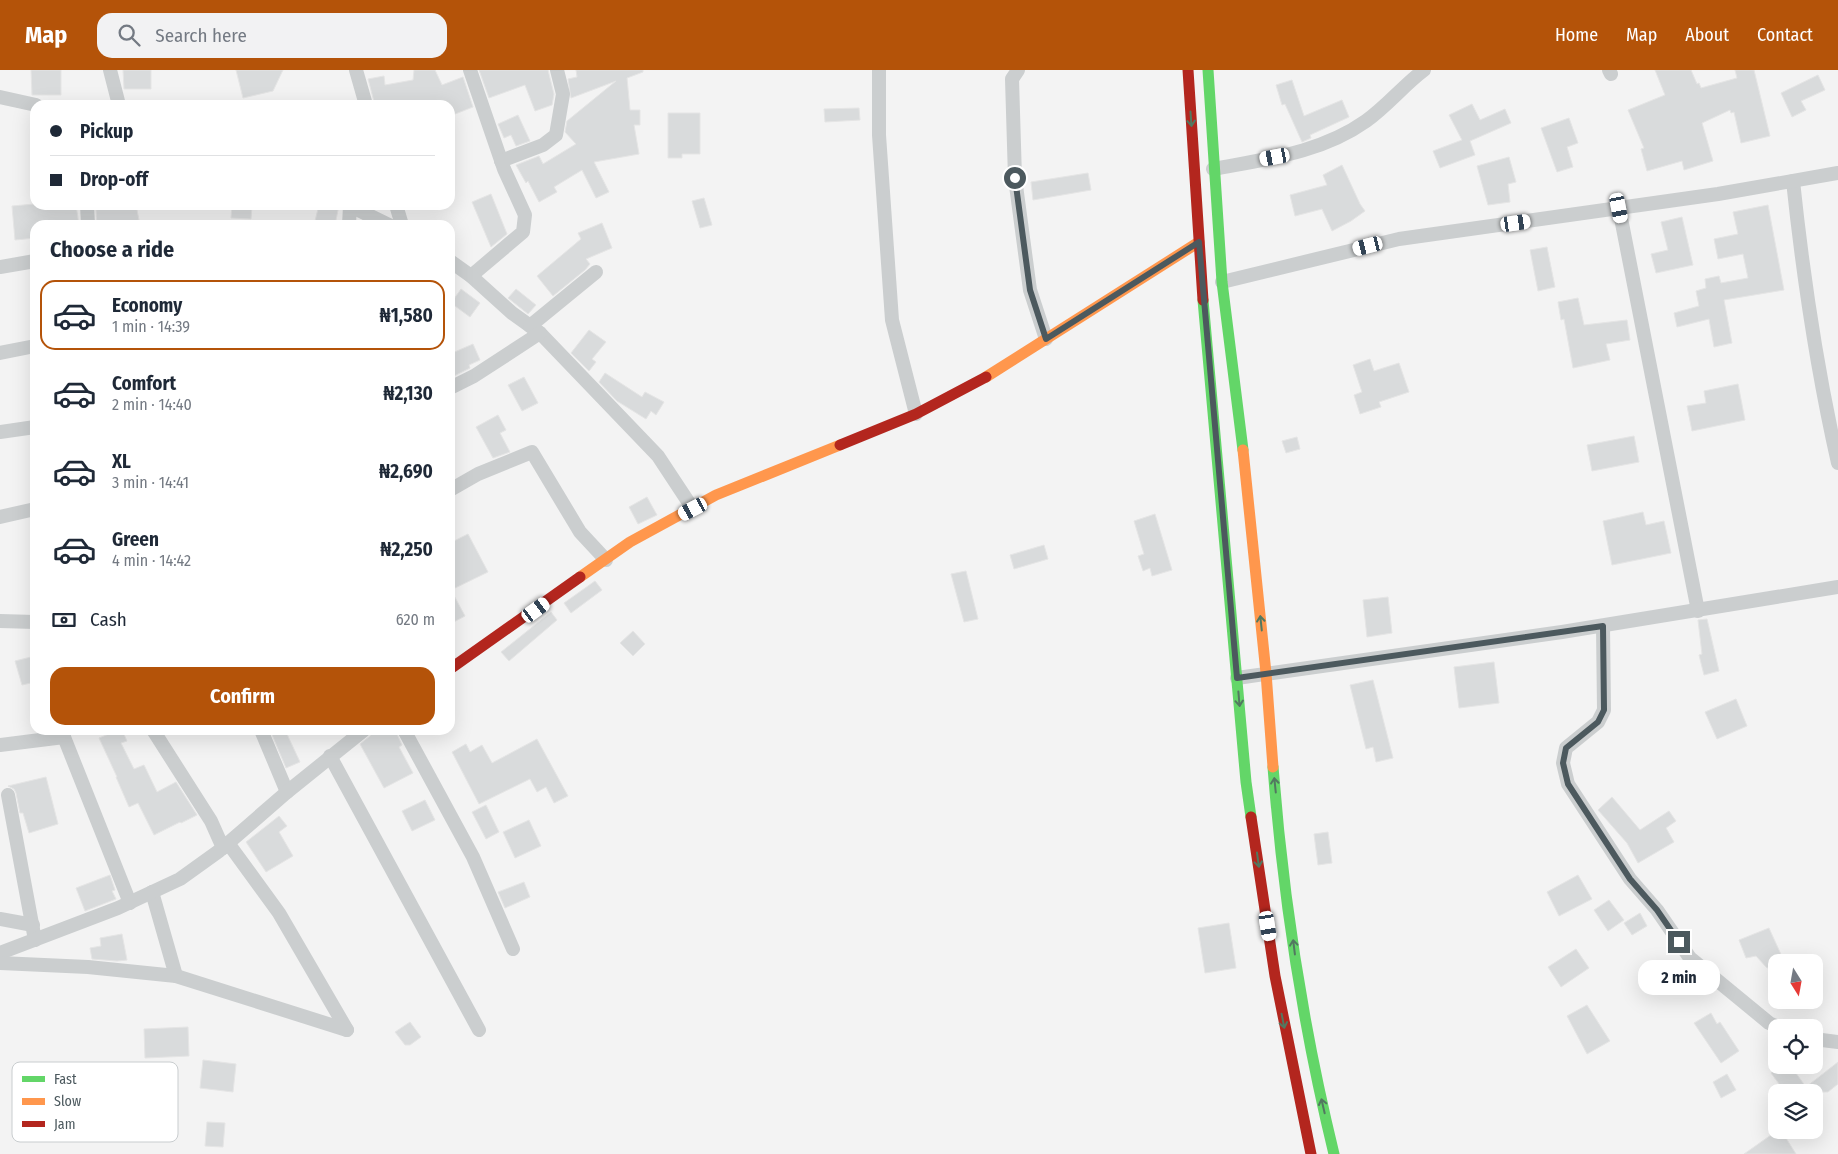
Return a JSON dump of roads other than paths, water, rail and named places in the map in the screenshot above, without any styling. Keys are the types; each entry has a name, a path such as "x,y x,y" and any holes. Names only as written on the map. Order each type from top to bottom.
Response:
{"main road":[{"path":"1188,70 1199,242 1246,782 1275,976 1311,1154"},
{"path":"1208,70 1213,169 1222,282 1244,459 1266,673 1275,790 1297,970 1321,1100 1334,1154"},
{"path":"455,666 630,542 693,509 716,494 916,414 998,370 1199,242"}],"street":[{"path":"110,70 118,100"},
{"path":"356,70 365,100"},
{"path":"470,70 501,161 525,215 523,232 471,276"},
{"path":"501,161 543,145 556,134 564,94 557,70"},
{"path":"880,70 879,135 892,320 916,414"},
{"path":"1213,169 1287,155 1319,146 1367,120 1424,70"},
{"path":"1014,73 1015,178 1030,290 1046,339"},
{"path":"0,97 30,104"},
{"path":"1222,282 1399,239 1619,208 1838,174"},
{"path":"1793,181 1804,282 1822,394 1838,463"},
{"path":"1619,208 1698,611"},
{"path":"359,210 379,220"},
{"path":"0,266 30,262"},
{"path":"455,265 535,330 658,456 693,509"},
{"path":"455,386 474,376 535,330 596,272"},
{"path":"0,353 30,347"},
{"path":"0,432 30,428"},
{"path":"455,487 478,474 532,452 580,532 606,560"},
{"path":"0,517 30,510"},
{"path":"1237,678 1603,626 1838,588"},
{"path":"0,621 30,622"},
{"path":"1603,626 1604,710 1598,722 1566,748 1563,763 1568,784 1630,879 1657,910 1690,958 1768,1022"},
{"path":"0,745 57,735"},
{"path":"63,735 130,903"},
{"path":"0,963 88,967 176,976 347,1030 279,913 226,846 156,735"},
{"path":"263,735 287,792"},
{"path":"0,953 130,903 180,879 226,846 330,756 349,735"},
{"path":"407,735 473,856 514,949"},
{"path":"330,756 479,1030"},
{"path":"8,795 35,940"},
{"path":"152,892 176,976"},
{"path":"0,919 33,925"},
{"path":"1823,1040 1838,1042"}]}
